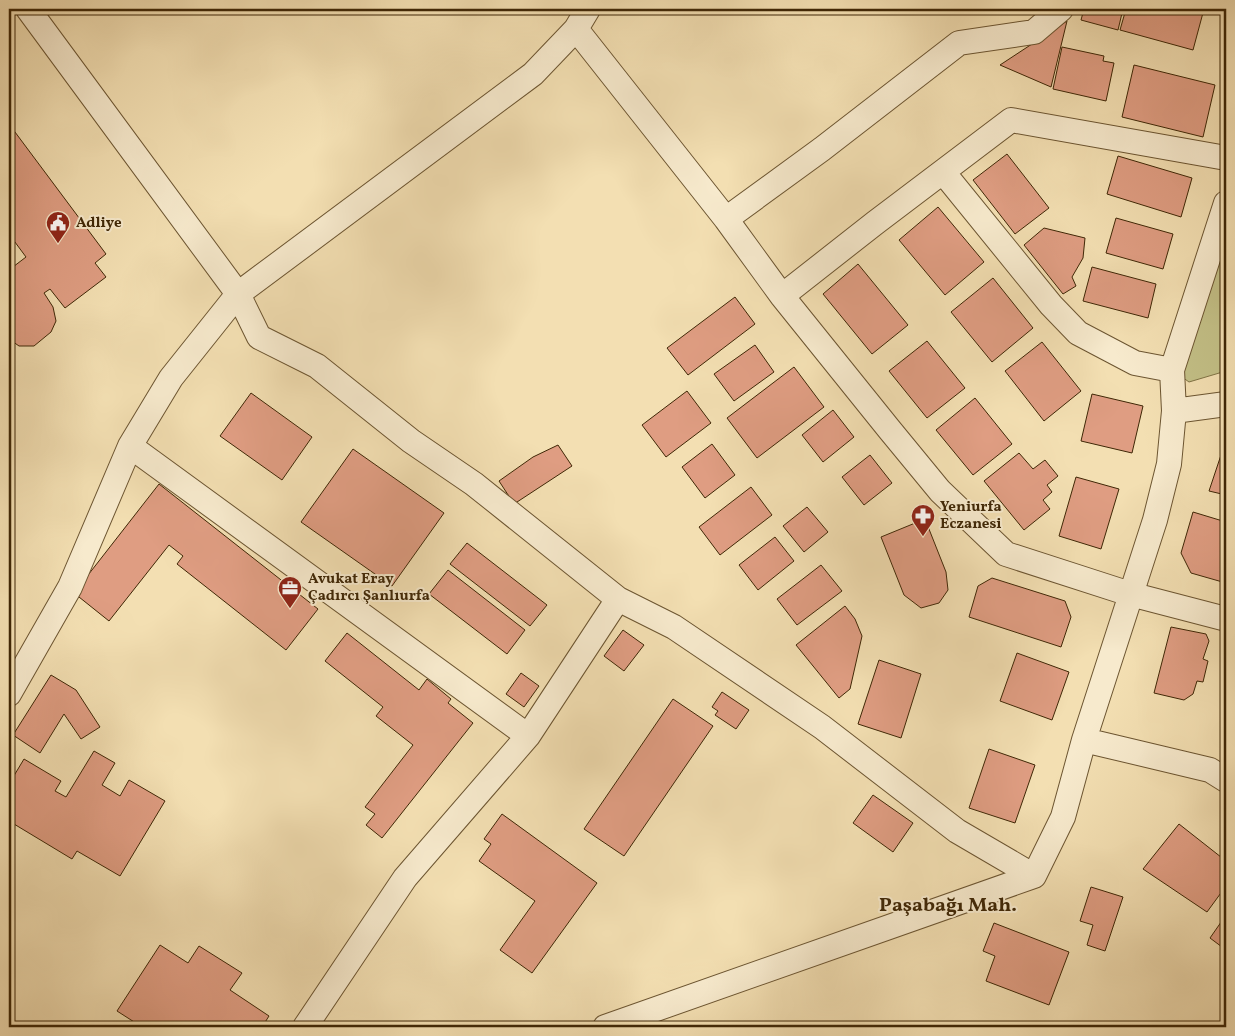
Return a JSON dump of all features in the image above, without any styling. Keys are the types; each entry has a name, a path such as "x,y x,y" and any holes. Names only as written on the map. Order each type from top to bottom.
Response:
{"street":[{"path":"28,9 238,294 259,337 317,366 411,441 474,484 618,599 674,627 822,727 957,831 1034,876"},
{"path":"9,694 70,587 130,446 171,378 238,294 533,74 576,29 588,9"},
{"path":"726,219 822,149 959,43 1034,32 1061,9"},
{"path":"576,29 726,219 782,296 940,490 1006,554 1130,594 1226,619"},
{"path":"782,296 1011,120 1226,158"},
{"path":"943,172 1051,305 1078,332 1135,363 1172,370"},
{"path":"605,1027 1034,876 1063,817 1084,740 1155,520 1169,464 1174,411 1172,370 1226,203"},
{"path":"1174,411 1226,404"},
{"path":"130,446 528,736"},
{"path":"306,1027 405,878 528,736 618,599"},
{"path":"1084,740 1210,770 1226,780"}],"shaded area":[{"path":"1226,225 1226,371 1189,382 1182,377"}],"building":[{"path":"1084,9 1123,9 1118,30 1081,20"},
{"path":"1126,9 1204,9 1193,50 1120,30"},
{"path":"1067,21 1051,87 1000,65"},
{"path":"1062,47 1104,56 1103,61 1114,63 1106,101 1053,89"},
{"path":"1134,65 1215,85 1203,137 1122,117"},
{"name":"Adliye","path":"9,124 106,254 95,263 106,277 65,308 50,289 44,293 53,307 56,321 51,332 34,346 19,346 9,339 9,270 26,257 9,234"},
{"path":"1007,154 1049,208 1015,234 973,180"},
{"path":"1118,156 1192,178 1181,217 1107,194"},
{"path":"938,207 984,262 945,295 899,240"},
{"path":"1116,218 1173,234 1163,269 1106,253"},
{"path":"1044,228 1085,238 1083,258 1072,277 1076,286 1063,294 1024,245"},
{"path":"858,264 908,325 872,354 823,294"},
{"path":"1092,267 1156,284 1148,318 1083,301"},
{"path":"993,278 1033,328 992,362 951,312"},
{"path":"735,297 755,324 688,375 667,348"},
{"path":"927,341 965,388 927,418 889,371"},
{"path":"1042,342 1081,391 1044,421 1005,371"},
{"path":"755,345 774,372 734,401 714,374"},
{"path":"794,367 824,407 757,458 727,418"},
{"path":"687,391 711,423 666,457 642,425"},
{"path":"251,393 312,437 282,480 220,436"},
{"path":"1092,394 1143,406 1132,453 1081,441"},
{"path":"975,398 1012,444 973,475 936,430"},
{"path":"833,410 854,437 823,462 802,435"},
{"path":"1226,440 1226,495 1209,491"},
{"path":"712,444 735,475 705,498 682,467"},
{"path":"558,445 572,466 514,504 499,481 533,457"},
{"path":"353,449 444,513 392,586 301,522"},
{"path":"1019,453 1033,469 1045,460 1058,476 1047,485 1052,492 1043,500 1050,509 1024,530 984,481"},
{"path":"870,455 892,483 864,505 842,477"},
{"path":"1076,477 1119,489 1101,549 1059,536"},
{"path":"159,484 318,609 286,650 177,564 183,556 169,545 109,621 74,593"},
{"path":"751,487 772,515 720,555 699,527"},
{"path":"807,507 828,532 804,552 783,526"},
{"path":"1193,512 1226,522 1226,531 1222,542 1226,543 1226,583 1191,573 1181,553"},
{"path":"925,519 946,572 948,590 939,603 921,608 904,595 881,537"},
{"path":"775,537 794,561 758,590 739,565"},
{"path":"467,543 547,605 530,626 450,564"},
{"path":"821,565 842,591 797,625 777,599"},
{"path":"448,570 525,630 507,654 429,594"},
{"path":"992,578 1065,601 1071,617 1061,647 969,617 978,586"},
{"path":"845,606 855,619 862,636 850,689 839,698 796,645"},
{"path":"1171,627 1206,634 1209,641 1203,659 1208,661 1203,682 1197,681 1193,694 1184,700 1154,693"},
{"path":"623,630 644,645 624,671 604,656"},
{"path":"347,633 419,690 427,679 451,699 448,703 473,723 382,838 366,825 375,814 365,807 413,745 376,716 383,707 325,661"},
{"path":"1017,653 1069,672 1052,720 1000,701"},
{"path":"879,660 921,674 901,738 858,724"},
{"path":"521,673 539,686 524,707 506,694"},
{"path":"51,675 76,690 100,727 81,739 64,714 40,753 13,735"},
{"path":"722,692 749,710 736,729 715,715 718,711 712,707"},
{"path":"673,699 713,726 624,856 584,829"},
{"path":"989,749 1035,765 1015,823 969,808"},
{"path":"94,751 115,763 102,785 120,796 129,780 165,801 120,876 77,851 72,859 9,821 9,784 24,759 61,781 55,791 66,797"},
{"path":"873,795 913,823 893,852 853,823"},
{"path":"502,814 597,883 532,973 500,950 535,901 479,861 491,844 484,839"},
{"path":"1179,824 1226,861 1226,886 1207,912 1143,869"},
{"path":"1091,887 1123,897 1105,951 1087,945 1093,925 1080,921"},
{"path":"1226,915 1226,950 1210,938"},
{"path":"994,923 1069,952 1049,1005 986,981 995,956 983,951"},
{"path":"160,945 188,963 199,946 242,973 230,990 269,1016 262,1027 142,1027 117,1011"}],"place":[{"name":"Adliye","path":"58,244"},
{"name":"Yeniurfa Eczanesi","path":"923,537"},
{"name":"Avukat Eray Çadırcı Şanlıurfa","path":"290,609"}],"district":[{"name":"Paşabağı Mah.","path":"948,906"}]}
